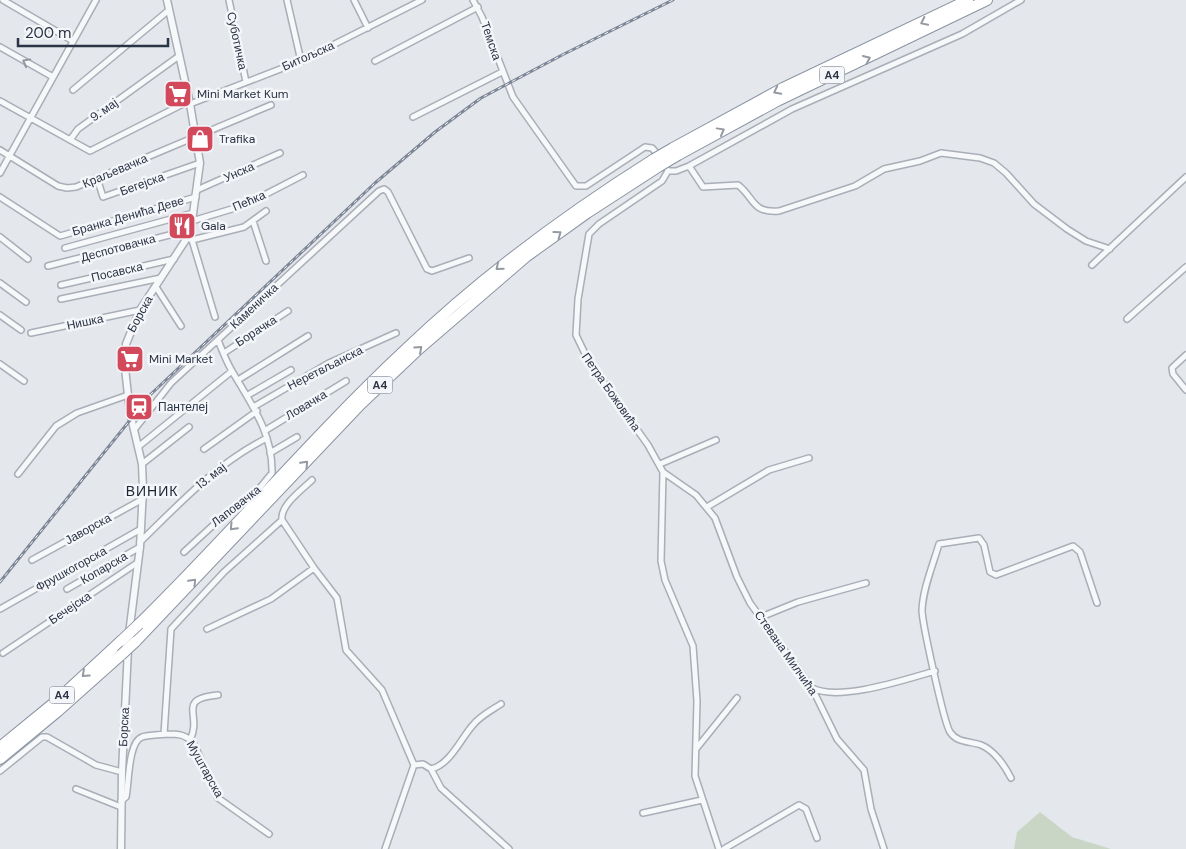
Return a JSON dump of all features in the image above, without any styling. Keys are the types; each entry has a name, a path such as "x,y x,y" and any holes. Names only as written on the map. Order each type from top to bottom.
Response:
{"highway":[{"name":"A4","path":"0,759 135,642 358,407 414,354 528,256 587,213 660,166 676,151 797,81 968,0"},
{"name":"A4","path":"676,151 987,0"},
{"name":"A4","path":"0,747 55,702 139,624 355,398 438,319 501,266 553,227 660,166"}],"street":[{"path":"3,0 73,41"},
{"path":"0,173 96,0"},
{"name":"Борска","path":"121,849 122,772 130,620 140,545 143,499 142,464 128,395 125,352 128,335 140,310 189,239 200,163 180,56 167,0"},
{"name":"Суботичка","path":"229,0 246,82"},
{"path":"288,0 301,61"},
{"path":"354,0 368,28"},
{"name":"Битољска","path":"70,140 90,151 189,103 301,61 422,0"},
{"name":"Темска","path":"473,0 478,7 506,84 513,97 576,186 586,186 645,146 654,149 660,166"},
{"path":"660,166 676,171 689,166 792,110 962,34 1021,0"},
{"path":"376,61 478,7"},
{"path":"73,90 169,10"},
{"path":"0,47 53,77"},
{"name":"9. мај","path":"70,140 78,129 180,56"},
{"path":"413,117 502,72"},
{"path":"0,100 70,140"},
{"name":"Краљевачка","path":"0,150 58,186 68,188 97,178 271,105"},
{"name":"Унска","path":"196,194 280,153"},
{"path":"689,166 703,187 738,186 763,210 770,212 779,211 855,186 884,169 920,161 934,154 941,153 980,158 1000,168 1034,204 1073,233 1093,244 1110,248"},
{"name":"Бегејска","path":"97,178 103,197 200,163"},
{"name":"Петра Божовића","path":"660,166 658,184 599,224 589,234 575,325 580,346 589,362 660,464 663,472 661,561 664,580 693,646 697,701 695,776 719,849"},
{"name":"Пећка","path":"65,248 245,205 303,175"},
{"path":"1092,265 1186,177"},
{"name":"Каменичка","path":"134,430 171,383 383,190 388,192 427,269 432,271 470,258"},
{"name":"Бранка Денића Деве","path":"0,196 60,236 196,194"},
{"path":"215,317 189,239 244,227 266,211"},
{"path":"253,221 266,261"},
{"name":"Деспотовачка","path":"48,266 189,230"},
{"path":"0,237 28,259"},
{"name":"Посавска","path":"61,285 174,259"},
{"path":"1127,319 1186,267"},
{"path":"61,299 161,278"},
{"path":"0,283 26,302"},
{"path":"156,287 181,326"},
{"name":"Нишка","path":"31,334 140,310"},
{"name":"Борачка","path":"224,353 288,311"},
{"path":"0,315 21,330"},
{"name":"Неретвљанска","path":"204,449 256,408 329,363 396,333"},
{"path":"238,380 308,336"},
{"name":"Лаповачка","path":"184,552 222,517 267,482 272,473 266,430 256,408 232,371 218,340"},
{"path":"1186,355 1172,368 1172,374 1186,390"},
{"path":"0,364 24,381"},
{"path":"248,395 291,370"},
{"path":"138,447 232,371"},
{"name":"Ловачка","path":"266,430 346,381"},
{"path":"18,474 56,426 77,414 128,395"},
{"path":"142,464 189,427"},
{"name":"13. мај","path":"140,545 183,499 206,479 267,438"},
{"path":"270,453 297,438"},
{"path":"660,464 716,440"},
{"path":"707,507 768,470 809,458"},
{"name":"Стевана Милчића","path":"663,472 696,495 715,518 737,577 750,603 812,688 837,739 864,770 871,809 884,849"},
{"path":"164,734 171,629 224,572 282,520 283,513 288,505 312,480"},
{"name":"Јаворска","path":"32,560 143,499"},
{"path":"282,520 314,568 337,598 346,650 382,690 414,765 385,849"},
{"name":"Фрушкогорска","path":"0,609 141,529"},
{"path":"1011,778 1005,766 989,750 982,745 957,739 950,731 942,708 922,611 939,544 979,538 984,545 990,572 996,575 1073,546 1080,552 1097,603"},
{"name":"Копарска","path":"68,589 140,545"},
{"name":"Бечејска","path":"3,653 137,563"},
{"path":"207,629 271,599 314,568"},
{"path":"761,617 798,602 866,583"},
{"path":"812,688 824,692 866,689 935,671"},
{"path":"190,740 195,702 200,697 218,695"},
{"path":"696,750 738,698"},
{"path":"431,769 450,756 474,723 501,704"},
{"name":"Муштарска","path":"121,804 126,797 132,750 136,742 141,737 179,734 188,736 218,798 269,834"},
{"path":"0,771 37,739 45,737 96,765 122,772"},
{"path":"414,765 423,764 431,769 441,788 509,849"},
{"path":"76,789 121,804"},
{"path":"643,813 702,800"},
{"path":"724,849 799,805 806,810 817,838"}],"green space":[{"path":"1040,812 1072,837 1111,849 1014,849 1017,832"}],"railway":[{"path":"0,582 151,394 375,183 435,132 481,98 673,0"}],"place":[{"name":"Mini Market Kum","path":"178,94"},
{"name":"Trafika","path":"200,139"},
{"name":"Gala","path":"182,226"},
{"name":"Mini Market","path":"130,359"},
{"name":"Пантелеј","path":"139,407"}],"district":[{"name":"ВИНИК","path":"152,491"}]}
